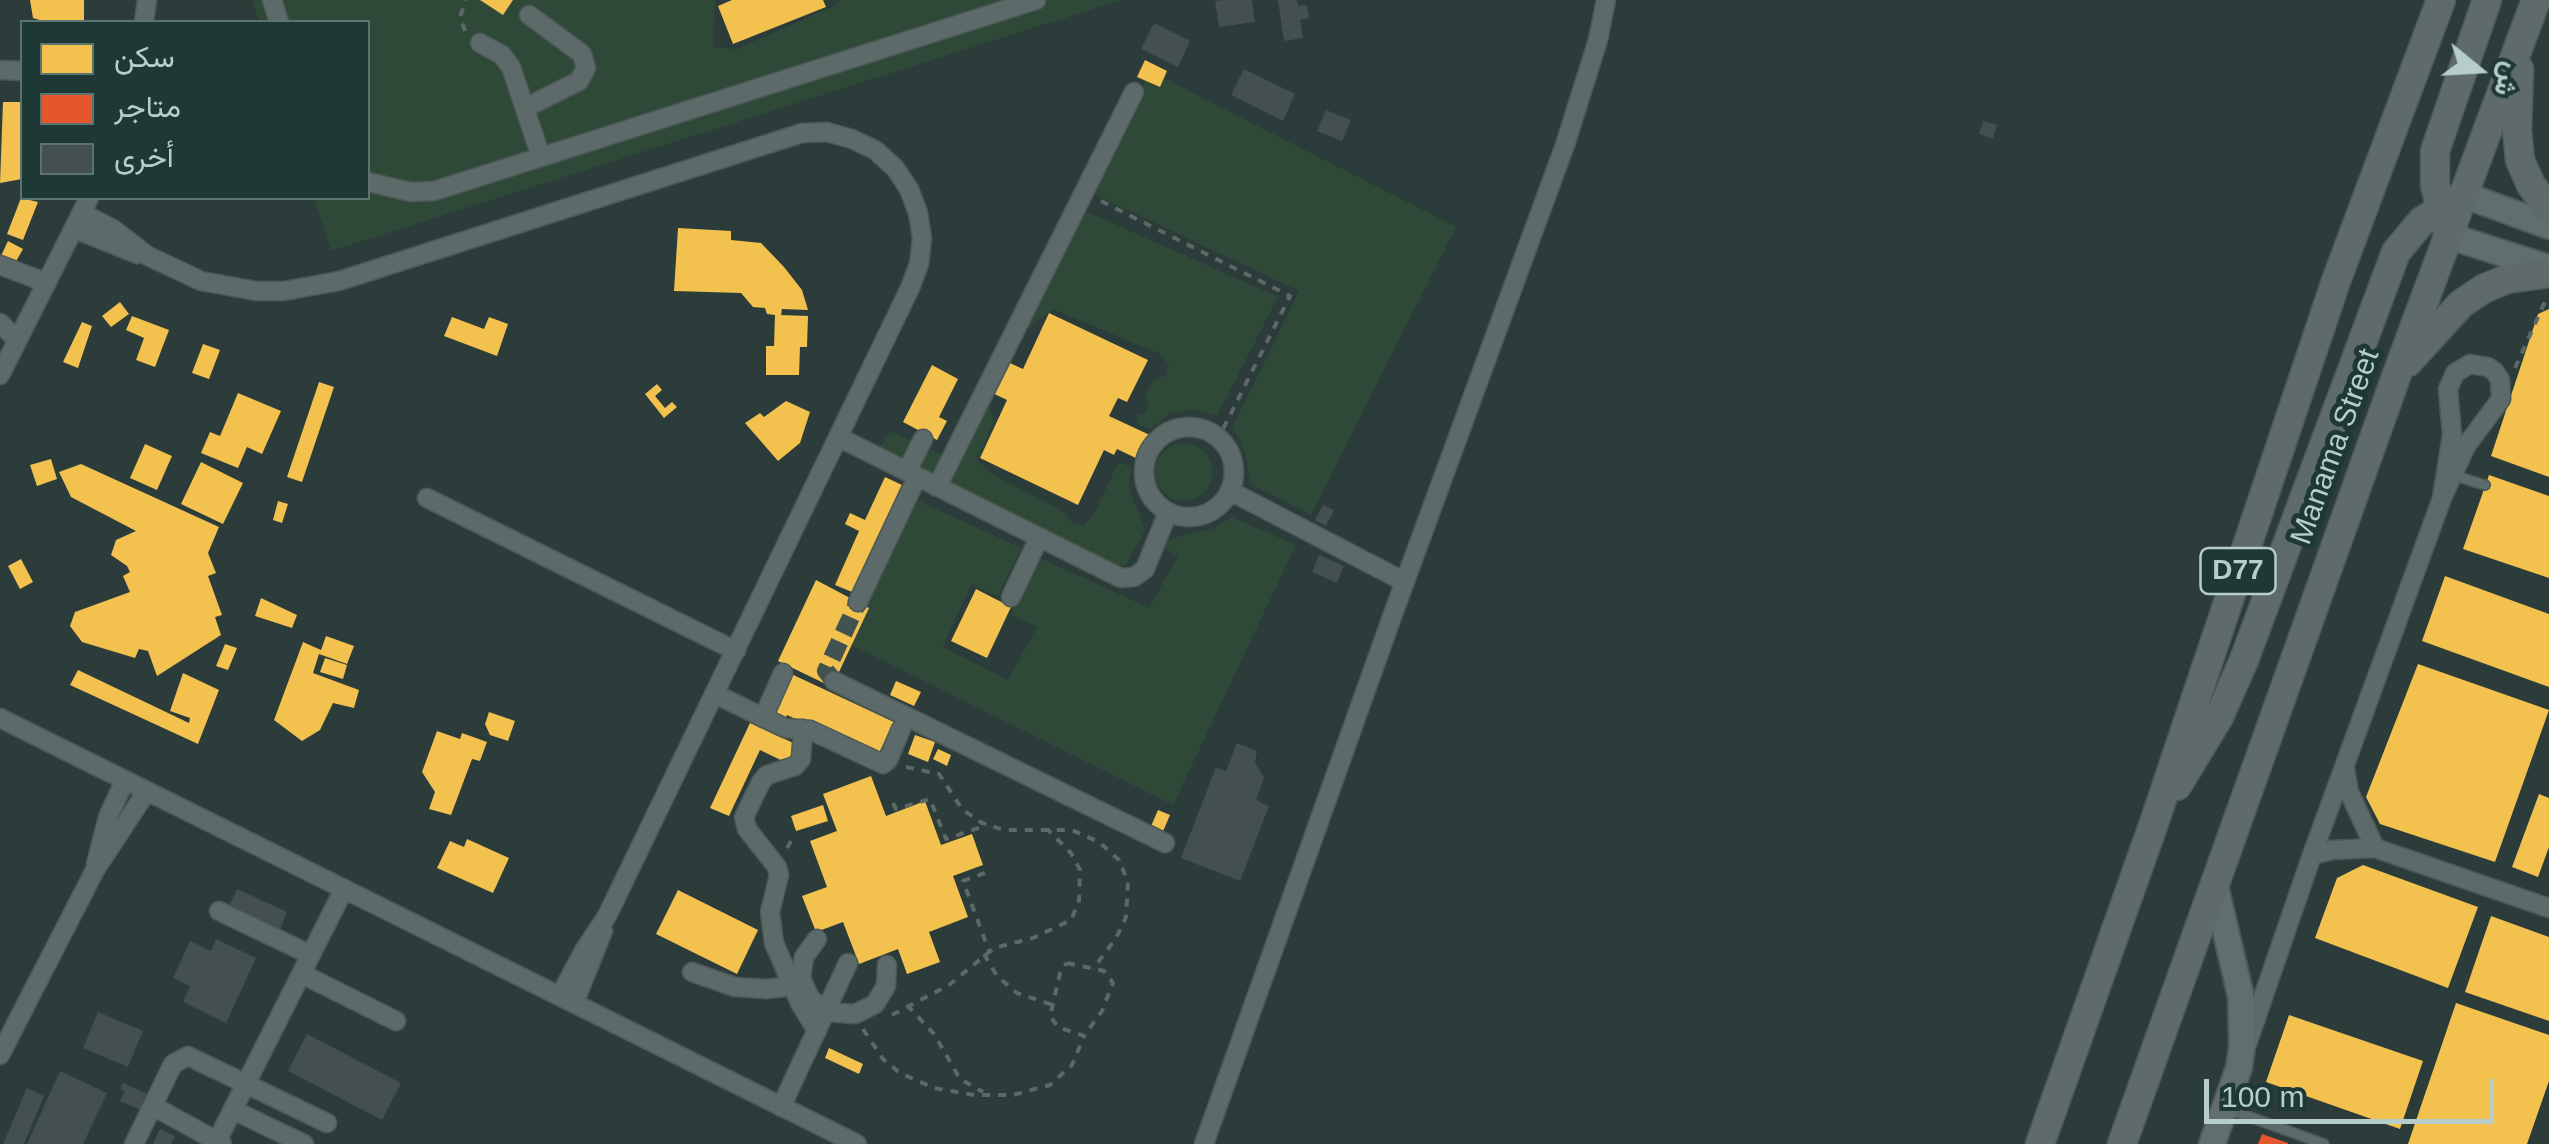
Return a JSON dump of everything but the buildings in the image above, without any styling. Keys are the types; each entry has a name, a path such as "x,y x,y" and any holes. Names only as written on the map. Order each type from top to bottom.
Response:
{"main road":[{"name":"Manama Street","path":"2040,1144 2154,823 2336,281 2442,0"},
{"path":"2154,823 2219,718 2244,660 2391,264 2412,230 2451,213 2434,168 2438,135 2487,0"},
{"name":"Manama Street","path":"2122,1144 2451,213 2536,0"},
{"path":"2519,46 2518,145 2525,174 2549,209"},
{"path":"2397,374 2472,296 2507,279 2549,270"}],"street":[{"path":"370,182 411,192 434,191 1036,0"},
{"path":"1204,1144 1565,145 1598,40 1606,0"},
{"path":"525,108 579,81 586,68 582,54 529,15"},
{"path":"480,43 507,60 541,157"},
{"path":"937,486 1134,92"},
{"path":"0,374 82,213 113,229 148,256 201,282 256,291 312,288 802,132 828,132 852,138 876,150 895,168 910,189 922,238 919,264 910,288 607,916 597,951 567,1000"},
{"path":"2451,213 2549,226"},
{"path":"2451,213 2549,270"},
{"path":"0,265 47,283"},
{"path":"0,323 18,340"},
{"path":"2212,1144 2442,498 2466,446 2500,399 2500,380 2479,364 2462,368 2450,380 2452,435 2442,498"},
{"path":"1183,426 1208,430 1219,437 1232,456 1234,480 1230,490 1204,515 1168,512 1150,495 1145,483 1143,470 1152,446 1160,436 1183,426"},
{"path":"838,437 1121,578 1145,569 1168,512"},
{"path":"858,602 912,474 922,439"},
{"path":"1230,490 1405,582"},
{"path":"427,498 736,650"},
{"path":"1012,597 1039,538"},
{"path":"763,718 783,673"},
{"path":"834,681 1165,843"},
{"path":"715,694 763,718 792,730 803,729 883,764 901,729"},
{"path":"0,718 857,1144"},
{"path":"803,729 801,759 795,766 767,775 760,782 744,817 747,829 779,871 770,912 771,928 779,958 817,1030"},
{"path":"2344,766 2349,792 2375,848"},
{"path":"95,870 108,817 125,780"},
{"path":"0,1055 95,870 146,791"},
{"path":"2312,855 2375,848 2549,908"},
{"path":"2215,885 2241,997 2242,1046 2238,1068"},
{"path":"153,1106 220,1142 344,889"},
{"path":"220,911 311,956"},
{"path":"816,939 804,956 802,978 810,998 826,1012 856,1018 881,996 888,965"},
{"path":"781,1107 848,963"},
{"path":"692,972 735,987 792,986"},
{"path":"302,974 396,1022"},
{"path":"134,1144 174,1064 188,1056 328,1123"},
{"path":"233,1110 304,1144"}],"lane":[{"path":"2452,474 2485,485"},
{"path":"2225,1108 2324,1144"}],"path":[{"path":"466,0 460,17 463,28 480,43"},
{"path":"1084,192 1290,296 1219,437"},
{"path":"2500,380 2518,365 2549,292"},
{"path":"883,764 939,774 962,809 987,824 1004,830 1046,829 1086,834 1110,851 1125,871 1130,894 1126,917 1116,938 1093,969"},
{"path":"893,803 896,810 930,799 946,839 987,824"},
{"path":"856,1018 884,1018 949,986 986,953 1062,926 1076,911 1081,880 1076,861 1046,829"},
{"path":"985,874 963,881 997,976 1016,993 1053,1005"},
{"path":"856,1018 883,1059 900,1073 947,1091 1026,1093 1050,1086 1072,1065 1113,983 1108,974 1063,965 1050,1016 1053,1024 1067,1033 1084,1036"},
{"path":"906,1005 934,1034 960,1079 987,1094"}],"green space":[{"path":"252,0 715,0 713,47 737,49 836,5 839,0 1121,0 331,251 315,200 370,200 370,20 258,20"},
{"path":"1150,71 1456,227 1311,515 1250,484 1240,439 1232,428 1299,291 1094,194"},
{"path":"1081,209 1278,297 1217,416 1194,409 1171,413 1151,429 1137,424 1136,415 1145,413 1149,401 1145,395 1154,379 1166,376 1169,366 1162,355 1053,309 1017,338"},
{"path":"986,392 994,422 977,459 991,474 1063,511 1073,523 1084,526 1094,514 1119,461 1131,468 1129,488 1145,530 1126,565 1103,566 874,455 891,431 953,460"},
{"path":"1184,443 1205,451 1213,472 1205,493 1184,501 1163,493 1155,472 1163,451"},
{"path":"917,500 1021,548 998,596 971,585 943,647 1008,680 1037,627 1011,615 1038,557 1149,608 1178,556 1162,547 1169,539 1215,528 1232,517 1296,545 1173,805 845,642"}],"tunnel":[{"path":"834,681 826,671 858,602"}]}
